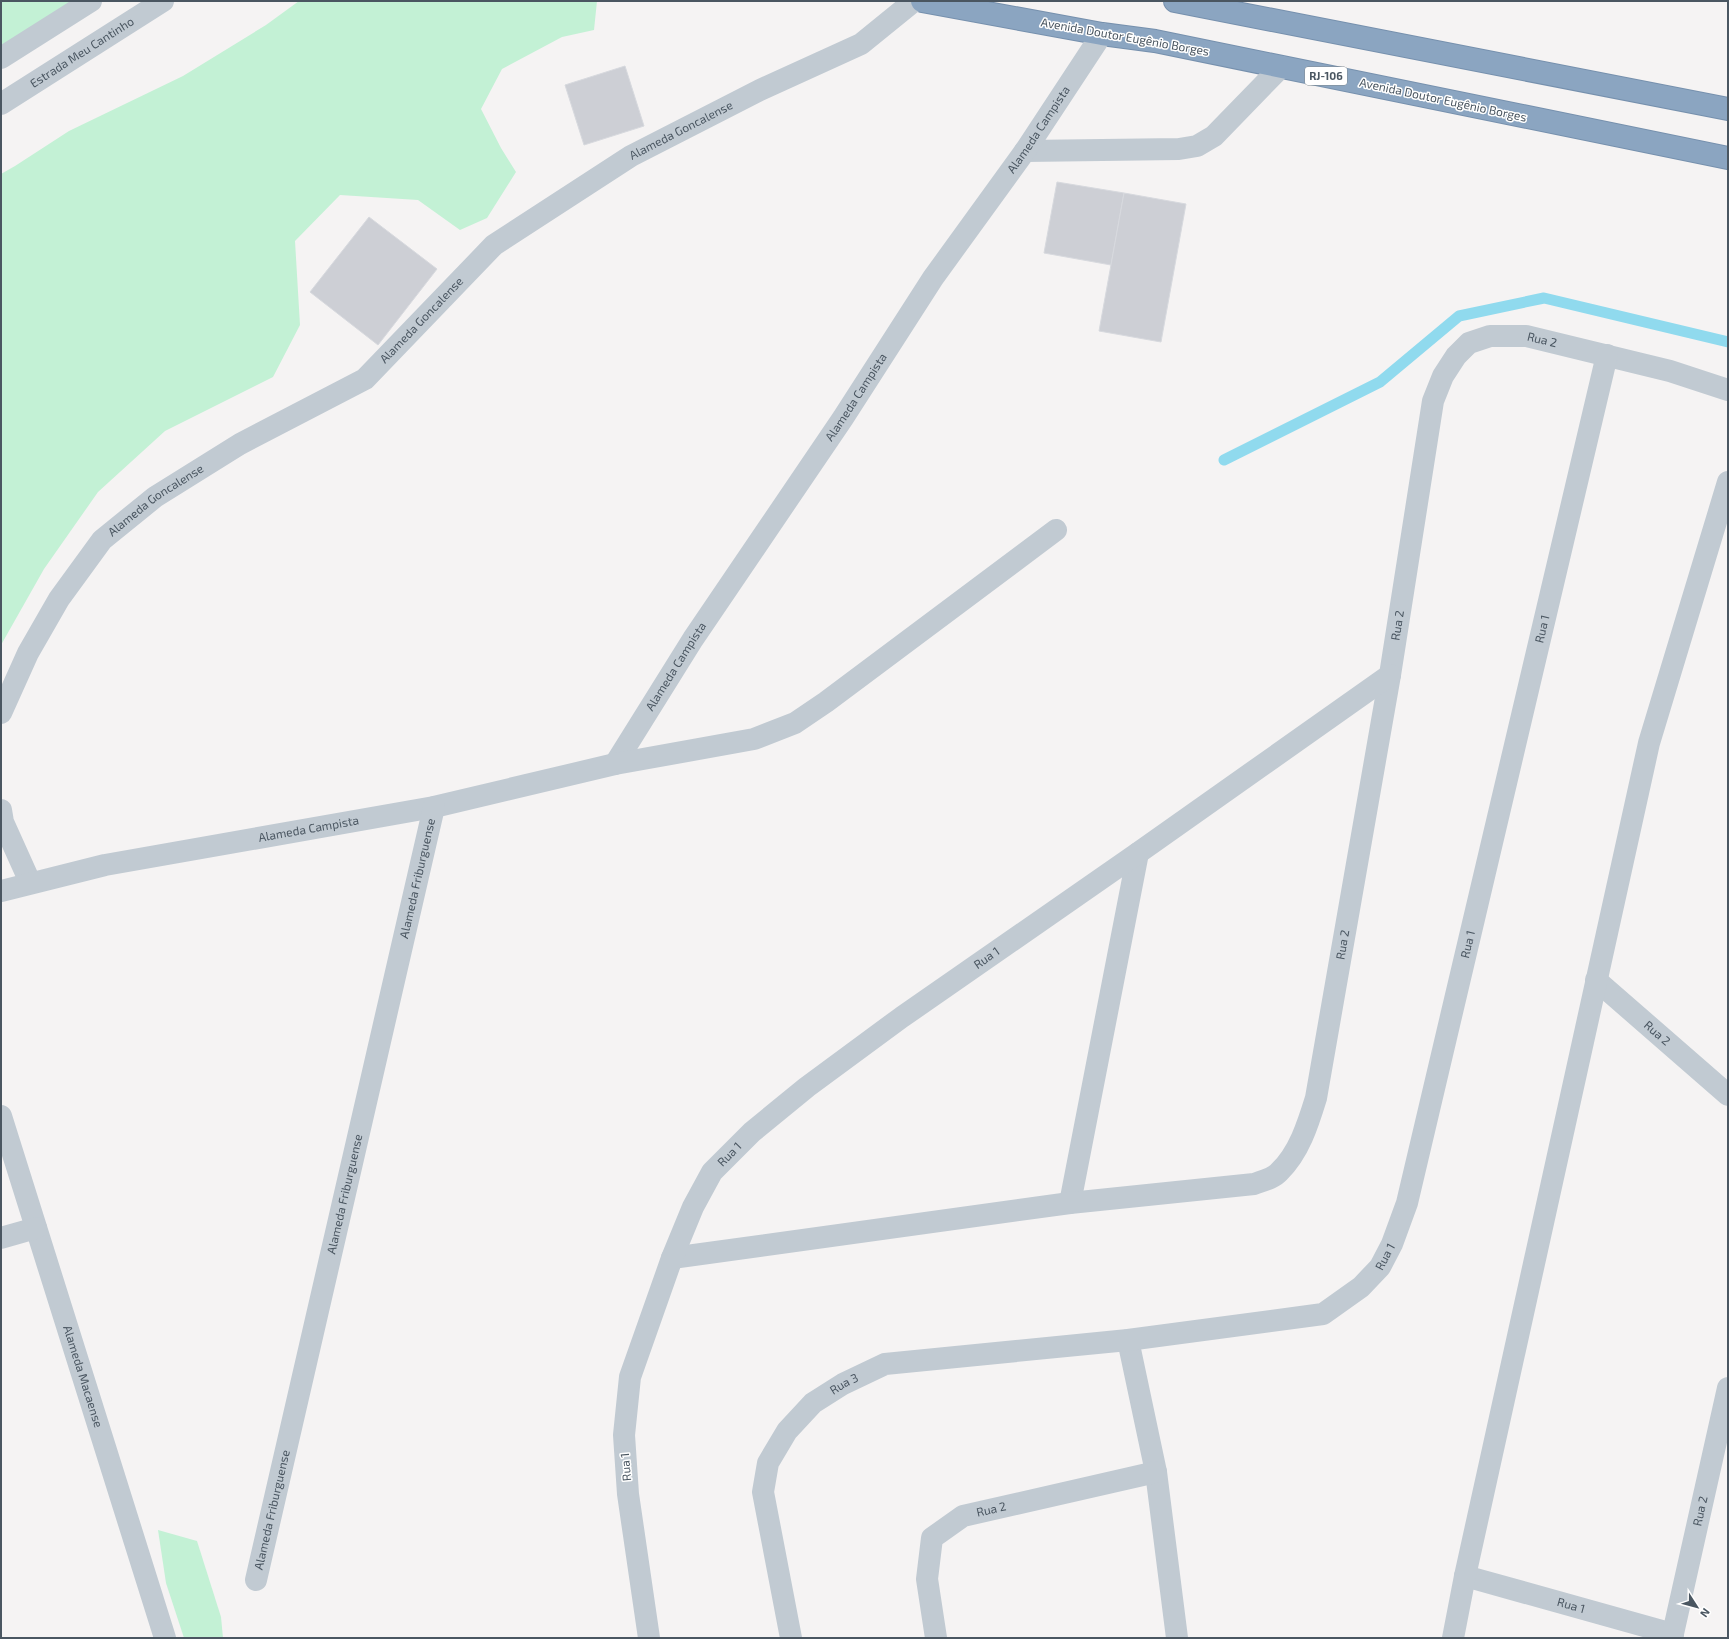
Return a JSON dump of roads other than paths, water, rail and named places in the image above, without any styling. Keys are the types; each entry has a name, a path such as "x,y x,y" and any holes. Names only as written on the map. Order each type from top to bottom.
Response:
{"highway":[{"name":"Avenida Doutor Eugênio Borges","path":"922,1 1102,34 1155,41 1728,158"},
{"path":"1177,1 1728,109"}],"street":[{"path":"1,58 91,1"},
{"name":"Estrada Meu Cantinho","path":"1,104 163,1"},
{"name":"Alameda Goncalense","path":"1,713 28,653 64,593 102,540 155,497 240,444 365,378 494,245 631,156 760,90 861,44 914,1"},
{"name":"Alameda Campista","path":"615,764 693,639 847,411 933,278 1025,151 1102,34"},
{"path":"1025,151 1179,149 1197,146 1214,136 1281,67"},
{"name":"Rua 2","path":"1070,1203 1254,1184 1278,1174 1294,1153 1308,1125 1316,1098 1390,675 1433,401 1443,376 1456,356 1469,343 1490,336 1526,336 1607,355 1728,390"},
{"name":"Rua 1","path":"1128,1340 1323,1314 1361,1287 1380,1267 1392,1244 1409,1195 1607,355"},
{"path":"1453,1638 1465,1576 1649,743 1728,482"},
{"name":"Alameda Campista","path":"1,890 105,865 434,808 615,764 754,739 795,723 826,702 1056,530"},
{"name":"Rua 1","path":"649,1638 628,1494 624,1435 630,1377 672,1258 693,1207 712,1172 752,1132 807,1087 902,1017 1390,675"},
{"name":"Alameda Friburguense","path":"256,1580 434,808"},
{"path":"1,810 3,822 30,882"},
{"path":"672,1258 1070,1203 1138,853"},
{"name":"Rua 2","path":"1596,980 1728,1095"},
{"name":"Alameda Macaense","path":"1,1116 165,1638"},
{"path":"1,1238 36,1228"},
{"path":"1128,1340 1156,1472 1177,1638"},
{"name":"Rua 3","path":"791,1638 763,1492 768,1463 787,1431 813,1403 843,1384 885,1364 1128,1340"},
{"name":"Rua 2","path":"1673,1636 1728,1388"},
{"name":"Rua 2","path":"936,1638 927,1579 932,1538 963,1516 1156,1472"},
{"name":"Rua 1","path":"1465,1576 1673,1636"}],"waterway":[{"path":"1224,460 1380,382 1459,316 1544,298 1728,342"}]}
